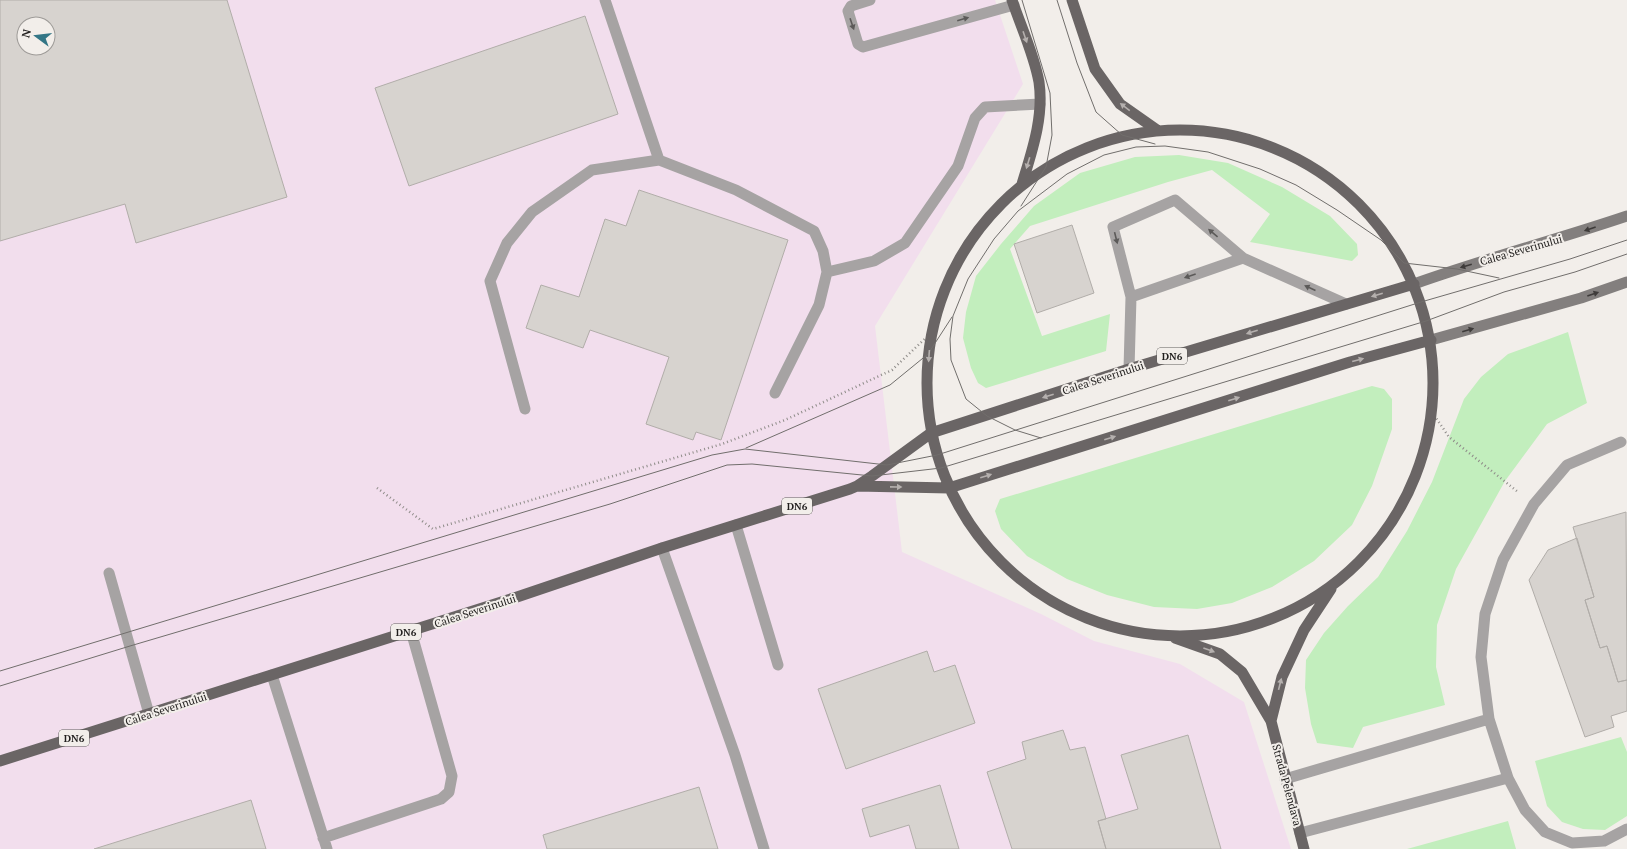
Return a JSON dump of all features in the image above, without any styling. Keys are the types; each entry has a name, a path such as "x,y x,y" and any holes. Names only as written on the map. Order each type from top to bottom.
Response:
{"main road":[{"path":"1072,0 1095,69 1120,104 1157,130"},
{"path":"1013,2 1039,82 1040,104 1037,136 1022,184"},
{"path":"949,488 941,468 931,433 928,410 928,354 942,295 962,253 989,215 1022,184 1046,167 1066,156 1102,141 1122,135 1157,130 1215,131 1270,145 1320,171 1361,204 1389,238 1404,263 1414,284 1426,321 1430,340"},
{"name":"Calea Severinului","path":"0,761 524,595 662,548 857,486 931,433 1129,369 1564,238 1627,216"},
{"name":"Calea Severinului","path":"857,486 949,488 1350,362 1581,298 1627,282"},
{"name":"Strada Pelendava","path":"949,488 958,508 990,552 1037,593 1087,620 1136,634 1172,637 1233,632 1279,617 1333,586 1364,558 1392,523 1412,487 1428,438 1434,387 1430,340"},
{"name":"Strada Pelendava","path":"1271,721 1282,677 1304,630 1333,586"},
{"name":"Strada Pelendava","path":"1172,637 1220,654 1242,672 1271,721 1304,849"}],"lane":[{"path":"605,0 659,160"},
{"path":"870,0 852,6 848,11 858,44 864,47 1013,2"},
{"path":"827,272 874,261 905,243 958,166 975,118 986,107 1040,104"},
{"path":"525,409 490,281 507,243 532,212 592,170 659,160 736,190 814,231 823,251 827,272 819,305 775,393"},
{"path":"1129,369 1131,297 1113,226 1174,200 1243,258 1346,304"},
{"path":"1131,297 1243,258"},
{"path":"1621,442 1567,464 1534,504 1503,560 1485,614 1481,657 1488,719 1508,778 1525,810 1545,832 1572,843 1604,842 1627,829"},
{"path":"736,525 778,665"},
{"path":"662,548 735,755 764,849"},
{"path":"109,573 149,714"},
{"path":"323,838 441,799 449,792 452,776 411,631"},
{"path":"272,675 326,849"},
{"path":"1285,779 1488,719"},
{"path":"1300,833 1508,778"}],"path":[{"path":"377,488 433,529 722,444 785,420 892,370 932,332"},
{"path":"1432,412 1449,437 1534,504"}],"shaded area":[{"path":"0,0 995,0 1023,84 875,326 902,552 1041,614 1094,641 1180,664 1244,702 1291,849 0,849"}],"green space":[{"path":"1179,155 1228,163 1282,187 1330,216 1357,244 1358,255 1352,261 1250,242 1270,214 1212,170 1168,182 1030,226 1010,249 1042,336 1110,314 1106,351 986,388 978,383 971,368 963,338 966,312 976,276 1034,206 1080,173 1135,157"},
{"path":"1568,332 1587,403 1547,424 1505,481 1456,569 1437,625 1436,667 1445,705 1363,727 1353,748 1317,743 1311,724 1305,688 1306,660 1324,633 1348,606 1378,577 1407,531 1432,482 1464,399 1481,377 1508,354"},
{"path":"1372,386 1384,389 1392,399 1392,429 1372,486 1352,525 1314,561 1272,587 1232,603 1197,609 1154,607 1107,595 1067,579 1027,556 1001,529 995,511 1000,499"},
{"path":"1621,737 1627,752 1627,816 1605,830 1583,829 1562,822 1547,806 1535,761"},
{"path":"1508,821 1516,849 1407,849"}],"building":[{"path":"0,0 227,0 287,197 136,243 125,204 0,241"},
{"path":"585,16 618,114 409,186 375,88"},
{"path":"639,190 788,240 721,440 696,432 693,440 646,424 669,357 590,330 583,348 526,328 541,285 579,297 605,219 626,226"},
{"path":"1072,225 1094,293 1037,313 1014,244"},
{"path":"1626,512 1627,680 1618,682 1607,646 1600,648 1585,600 1594,597 1573,527"},
{"path":"1577,538 1594,597 1585,600 1600,648 1607,646 1618,682 1627,680 1627,711 1611,716 1614,727 1585,737 1529,580 1548,550"},
{"path":"927,651 934,672 955,665 975,723 846,769 818,689"},
{"path":"1063,730 1070,750 1085,747 1106,819 1098,821 1106,849 1012,849 987,772 1026,759 1022,742"},
{"path":"1188,735 1221,849 1106,849 1098,821 1138,809 1121,755"},
{"path":"940,785 959,849 916,849 909,825 870,837 862,809"},
{"path":"699,787 718,849 547,849 543,835"},
{"path":"251,800 266,849 94,849"}],"tram line":[{"path":"1021,206 1046,167 1052,135 1050,93 1022,0"},
{"path":"1057,0 1077,63 1096,112 1122,135 1155,144"},
{"path":"1041,438 1015,430 987,416 966,399 951,360 950,339 953,316 968,279 994,239 1018,211 1067,174 1104,155 1136,147 1165,146 1208,152 1260,169 1296,185 1337,210 1381,240 1404,263 1457,269 1499,278"},
{"path":"0,671 712,455 745,449 887,465 937,455 1421,302 1570,259 1627,240"},
{"path":"0,686 610,504 727,465 752,464 872,476 941,468 1426,321 1504,292 1575,272 1627,254"},
{"path":"746,448 890,385 928,354 952,317"}]}
